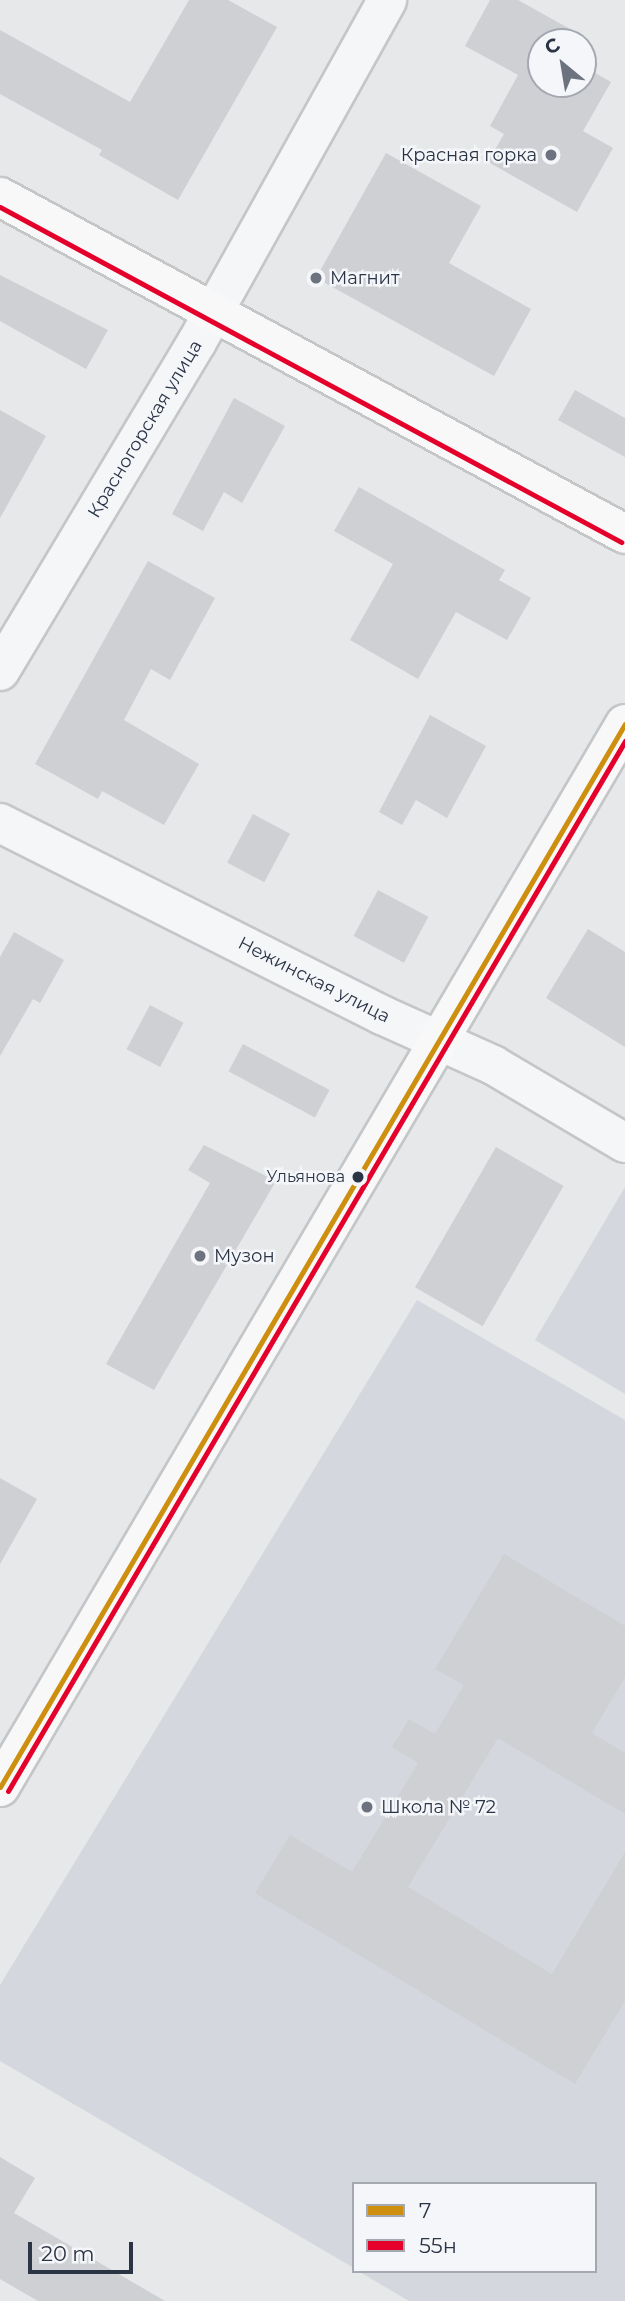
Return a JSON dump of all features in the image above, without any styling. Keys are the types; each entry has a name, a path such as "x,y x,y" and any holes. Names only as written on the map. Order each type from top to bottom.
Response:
{"main road":[{"path":"0,197 212,315 625,534"},
{"path":"0,1787 625,724"}],"street":[{"name":"Красногорская улица","path":"0,671 212,315 387,0"},
{"name":"Нежинская улица","path":"0,823 382,1015 493,1065 625,1143"}],"shaded area":[{"path":"625,1187 625,1394 535,1340"},
{"name":"Школа № 72","path":"417,1300 625,1420 625,2301 409,2301 361,2273 597,2273 597,2182 352,2182 352,2267 0,2061 0,1985"}],"building":[{"path":"189,0 228,0 277,27 178,200 99,155 102,150 0,94 0,30 130,102"},
{"path":"490,0 518,0 568,28 527,28 527,98 597,98 597,74 611,82 583,131 613,148 577,212 488,162 504,134 490,126 518,75 465,46"},
{"path":"386,153 481,206 449,263 531,309 494,376 316,278"},
{"path":"0,275 108,330 86,369 0,321"},
{"path":"575,390 625,418 625,457 558,420"},
{"path":"234,398 285,426 242,503 224,492 203,531 172,514"},
{"path":"0,410 46,436 0,518"},
{"path":"359,487 505,570 499,580 531,598 507,640 456,612 418,679 350,640 393,564 334,531"},
{"path":"148,561 215,598 170,680 151,669 124,720 199,764 164,825 102,791 98,799 35,764"},
{"path":"430,715 486,746 447,818 416,800 402,825 379,812"},
{"path":"253,814 290,834 264,882 227,863"},
{"path":"378,890 428,917 404,963 354,936"},
{"path":"588,929 625,952 625,1047 546,998"},
{"path":"14,932 64,960 40,1003 33,999 0,1056 0,957"},
{"path":"150,1005 184,1023 160,1067 127,1049"},
{"path":"243,1044 330,1090 315,1117 228,1071"},
{"path":"204,1145 276,1181 154,1390 106,1364 210,1183 188,1170"},
{"path":"496,1147 564,1186 483,1326 415,1287"},
{"path":"0,1478 37,1499 0,1564"},
{"path":"504,1554 625,1626 625,1677 592,1733 625,1753 625,1814 498,1738 408,1887 552,1974 625,1852 625,2001 575,2084 255,1893 290,1835 352,1872 418,1763 392,1747 409,1719 435,1734 464,1685 435,1669"},
{"path":"0,2157 35,2178 14,2213 165,2301 38,2301 0,2279"}],"transit line":[{"name":"55н","path":"0,207 621,542"},
{"name":"7","path":"0,1787 625,724"},
{"name":"55н","path":"8,1791 625,741"}],"place":[{"name":"Красная горка","path":"551,155"},
{"name":"Магнит","path":"316,278"},
{"name":"Ульянова","path":"358,1177"},
{"name":"Музон","path":"200,1256"},
{"name":"Школа № 72","path":"367,1807"}]}
